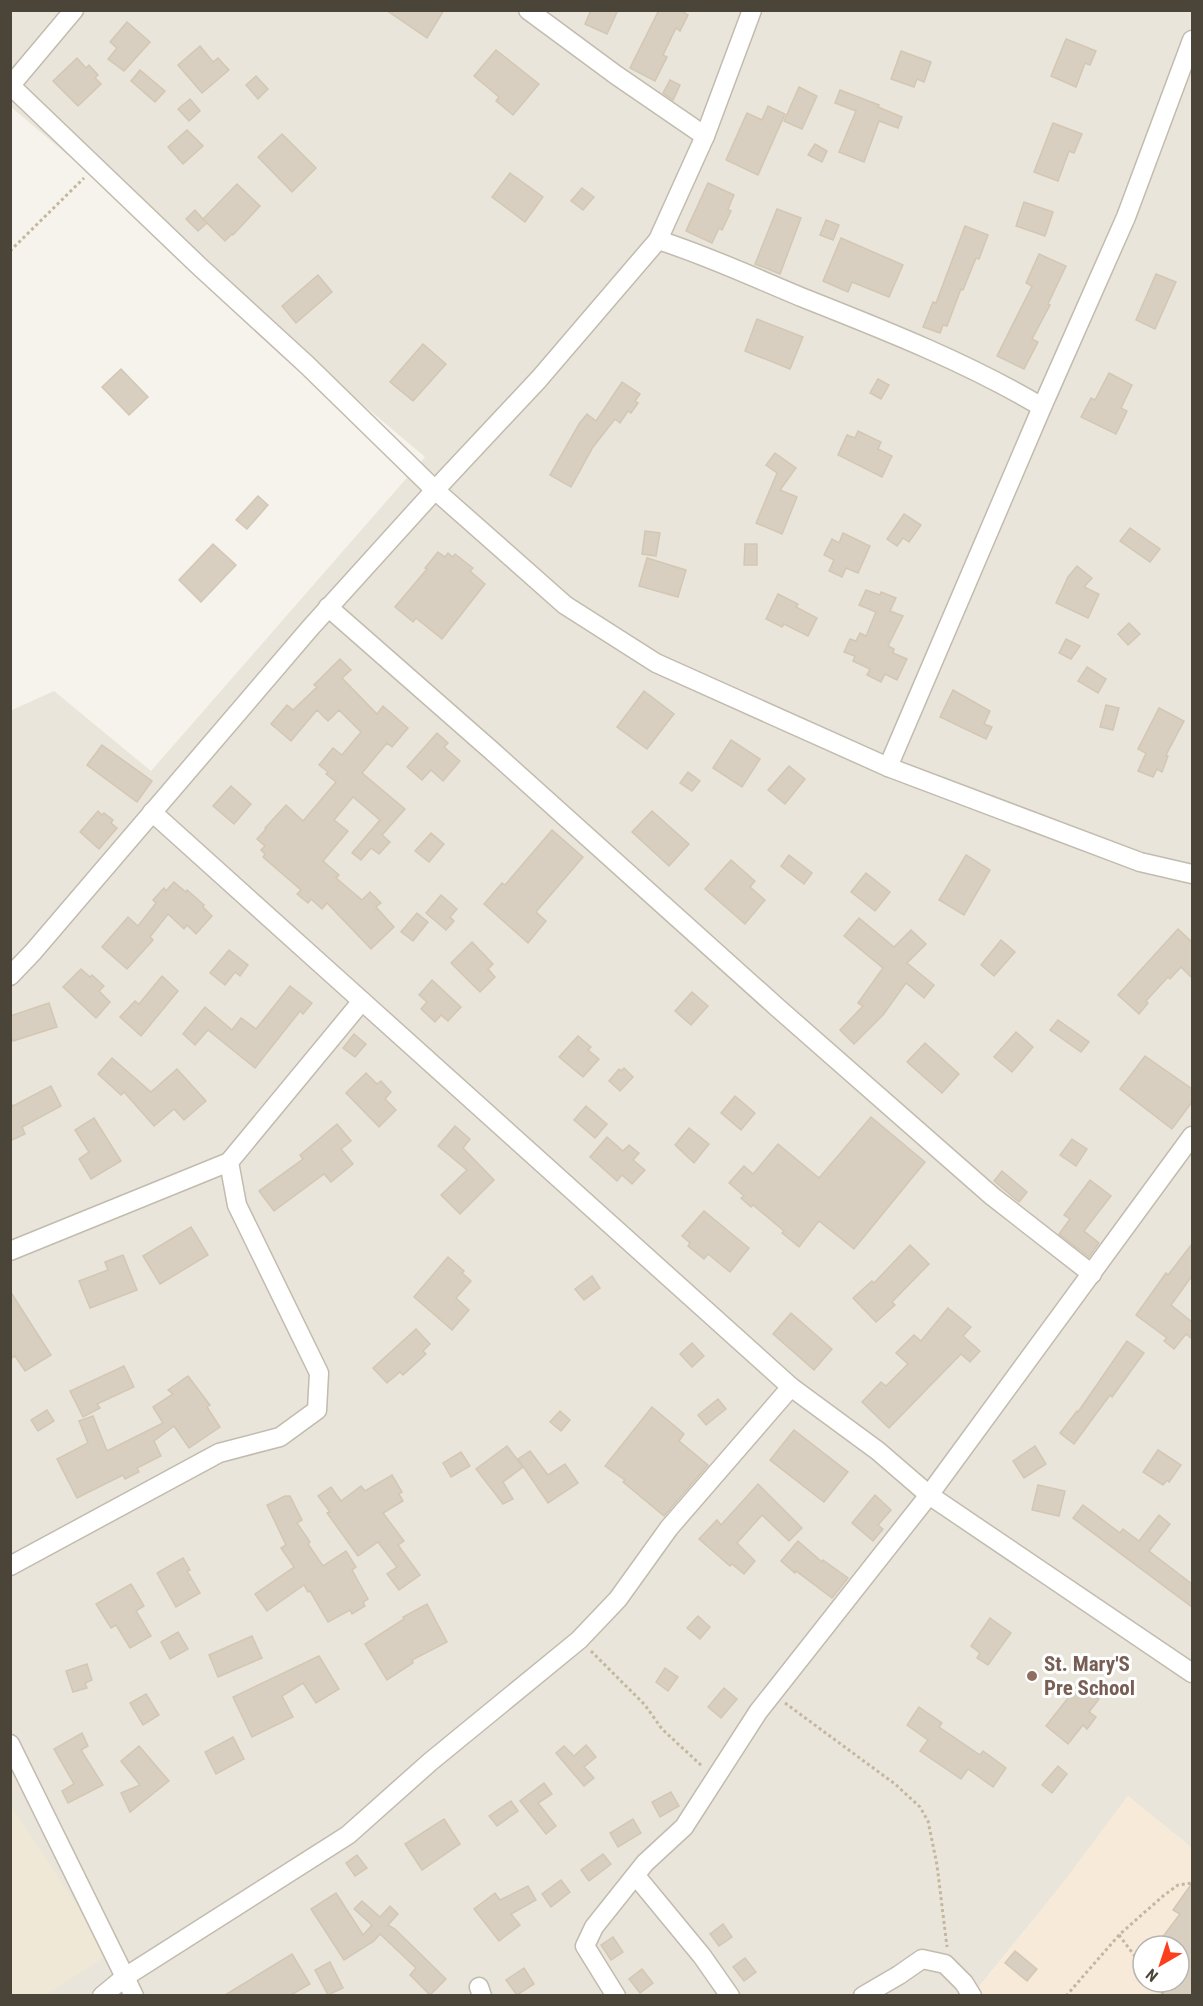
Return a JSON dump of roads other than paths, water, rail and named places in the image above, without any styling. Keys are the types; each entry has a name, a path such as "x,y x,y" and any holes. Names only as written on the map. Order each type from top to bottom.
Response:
{"street":[{"path":"74,10 10,85 435,490 565,604 656,663 888,767 1140,862 1192,874"},
{"path":"528,10 616,75 705,136"},
{"path":"10,976 328,607 539,379 658,240 705,136 752,10"},
{"path":"888,767 1042,407 1126,218 1192,40"},
{"path":"658,240 695,252 846,314 974,370 1042,407"},
{"path":"328,607 992,1196 1092,1275"},
{"path":"152,812 792,1387 878,1451 929,1495 1192,1673"},
{"path":"10,1251 229,1162 362,1001"},
{"path":"615,1994 585,1947 594,1927 645,1863 684,1827 758,1712 929,1495 1192,1136"},
{"path":"10,1566 219,1453 280,1437 317,1410 319,1374 237,1205 229,1162"},
{"path":"102,1995 125,1977 348,1835 430,1762 579,1640 618,1599 669,1528 792,1387"},
{"path":"10,1744 134,1995"},
{"path":"636,1876 702,1956 730,1995"},
{"path":"863,1995 922,1959 945,1964 964,1983 972,1995"}],"place":[{"name":"St. Mary'S Pre School","path":"1032,1676"}]}
